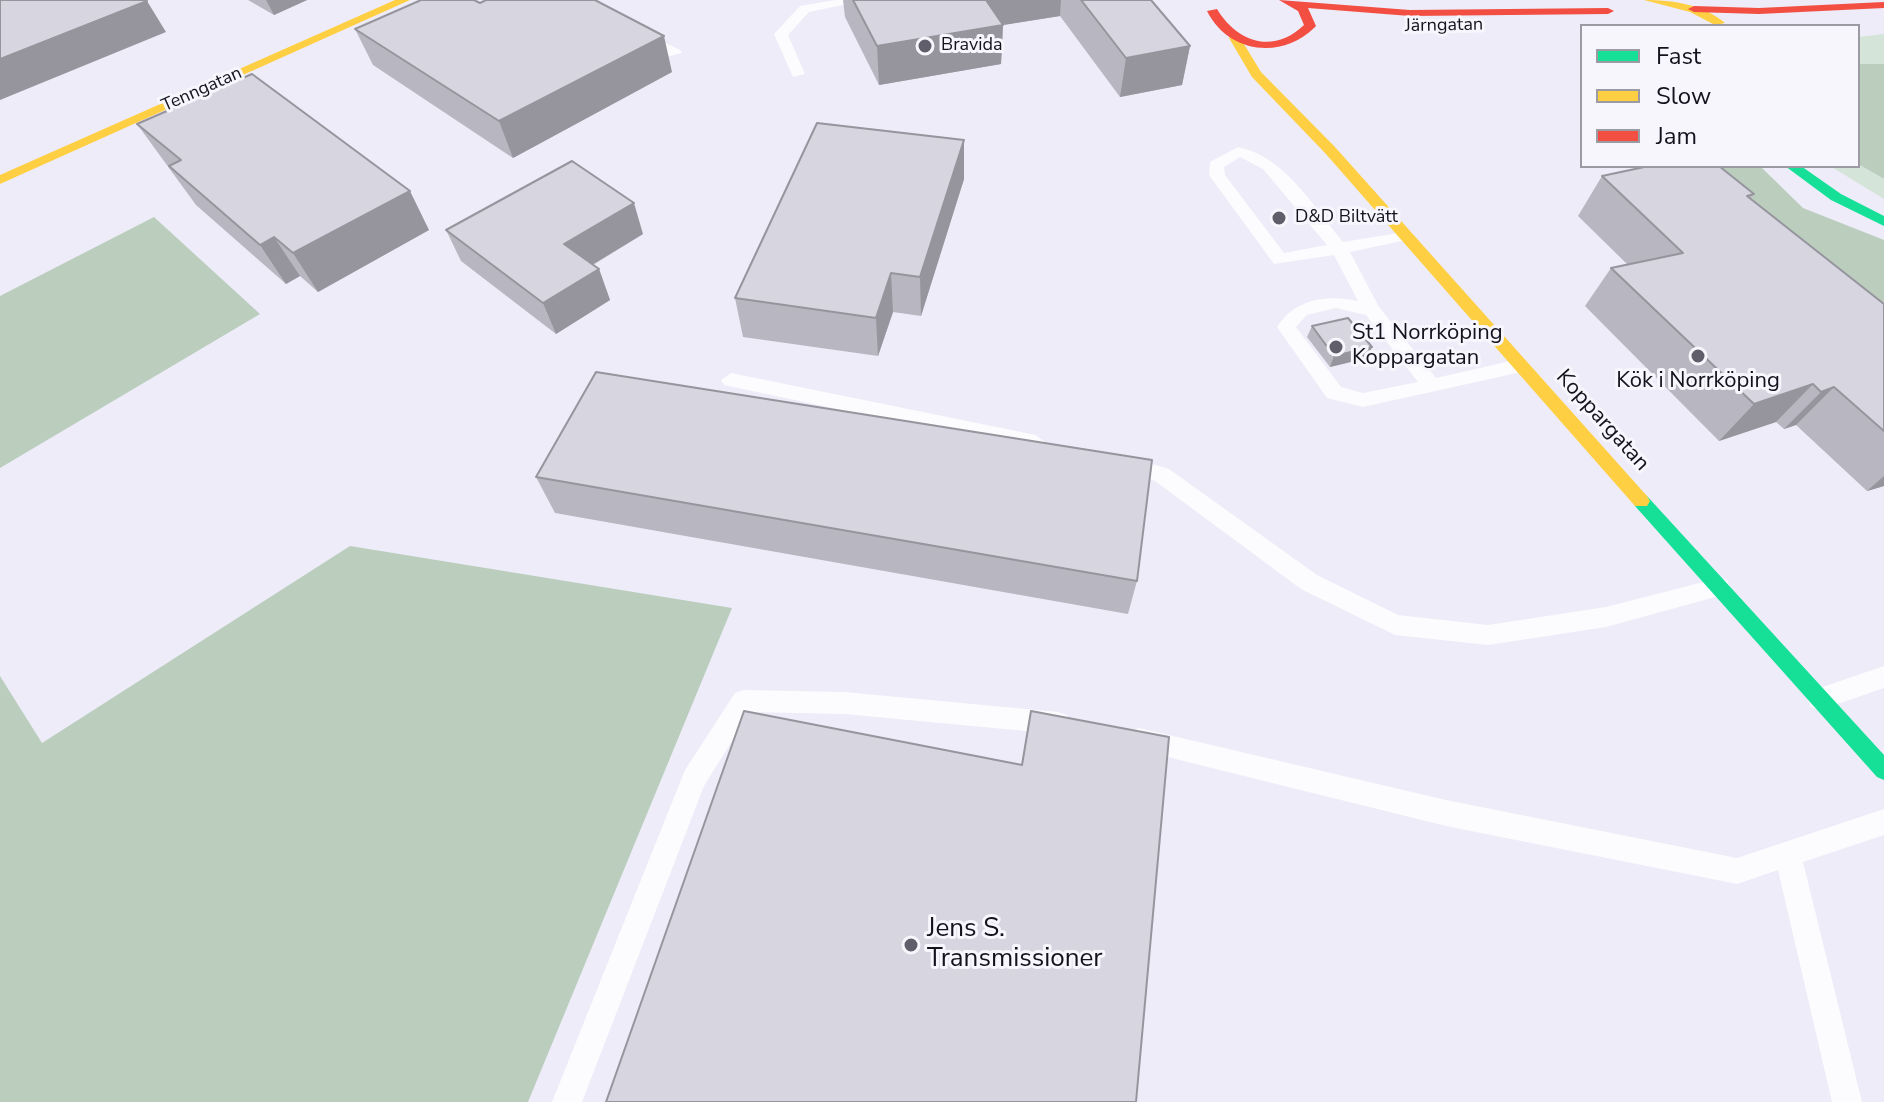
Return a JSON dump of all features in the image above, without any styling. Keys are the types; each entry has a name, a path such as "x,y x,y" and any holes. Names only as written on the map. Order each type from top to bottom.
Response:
{"main road":[{"name":"Tenngatan","path":"0,180 404,0"},
{"name":"Järngatan","path":"1288,1 1410,13 1608,19 1616,5 1642,0"},
{"path":"1650,0 1694,9 1884,5"},
{"path":"1286,104 1283,68 1309,17 1288,1"},
{"name":"Koppargatan","path":"1214,4 1217,25 1235,38 1244,63 1259,82 1286,104 1884,770"},
{"path":"1772,24 1848,7"},
{"path":"1694,9 1719,24"},
{"name":"Järngatan","path":"1355,29 1528,25 1580,30"},
{"path":"1235,38 1272,45 1328,31"},
{"path":"1795,168 1836,197 1884,222"}],"lane":[{"path":"798,74 781,34 805,9 860,0"},
{"path":"623,26 675,53"},
{"path":"1405,235 1339,248 1280,260 1217,175 1216,165 1238,152 1253,155 1269,166 1339,248 1372,310 1432,386"},
{"path":"1372,310 1336,302 1301,310 1286,327 1334,393 1363,400 1519,366"},
{"path":"731,380 1064,448"},
{"path":"1109,458 1162,475 1309,582 1395,625 1488,635 1606,617 1719,587"},
{"path":"1820,699 1884,677"},
{"path":"567,1102 694,779 744,701 844,703 1080,725"},
{"path":"1111,733 1446,813 1737,871 1884,822"},
{"path":"1788,856 1847,1102"}],"green space":[{"path":"1884,34 1884,64 1860,64 1860,37"},
{"path":"1860,64 1884,64 1884,179 1860,165"},
{"path":"1860,165 1884,179 1884,199 1833,168 1860,168"},
{"path":"1699,168 1762,168 1803,208 1884,240 1884,321"},
{"path":"154,217 260,314 0,468 0,296"},
{"path":"350,546 732,608 528,1102 0,1102 0,676 42,743"}],"building":[{"path":"0,0 146,0 147,1 0,59"},
{"path":"421,0 474,0 480,3 486,0 595,0 664,36 499,121 355,29"},
{"path":"853,0 986,0 1003,25 877,46"},
{"path":"1081,0 1151,0 1190,46 1126,58"},
{"path":"252,74 410,191 293,253 274,237 260,245 169,166 181,160 137,124"},
{"path":"817,123 964,140 920,277 891,273 876,318 735,298"},
{"path":"572,161 634,203 564,244 599,269 543,303 446,230"},
{"path":"1640,168 1722,168 1754,194 1747,196 1884,304 1884,431 1834,387 1821,392 1813,384 1754,404 1611,268 1683,253 1602,176"},
{"path":"1348,318 1372,347 1334,356 1312,326"},
{"path":"596,372 1152,460 1137,581 536,477"},
{"name":"Jens S. Transmissioner","path":"744,711 1022,765 1031,711 1169,737 1136,1102 606,1102"}],"traffic: fast":[{"path":"1795,168 1836,197 1884,222"},
{"path":"1641,501 1884,770"}],"traffic: slow":[{"path":"0,180 404,0"},
{"path":"1650,0 1694,9 1719,23"},
{"path":"1235,38 1256,74 1330,150 1641,501"}],"traffic: jam":[{"path":"1213,11 1219,24 1242,41 1272,45 1300,36 1310,26 1303,9 1285,0"},
{"path":"1292,3 1410,13 1608,11"},
{"path":"1694,9 1759,11 1884,5"}],"place":[{"name":"Bravida","path":"925,46"},
{"name":"D&D Biltvätt","path":"1279,218"},
{"name":"St1 Norrköping Koppargatan","path":"1336,347"},
{"name":"Kök i Norrköping","path":"1698,356"},
{"name":"Jens S. Transmissioner","path":"911,945"}]}
